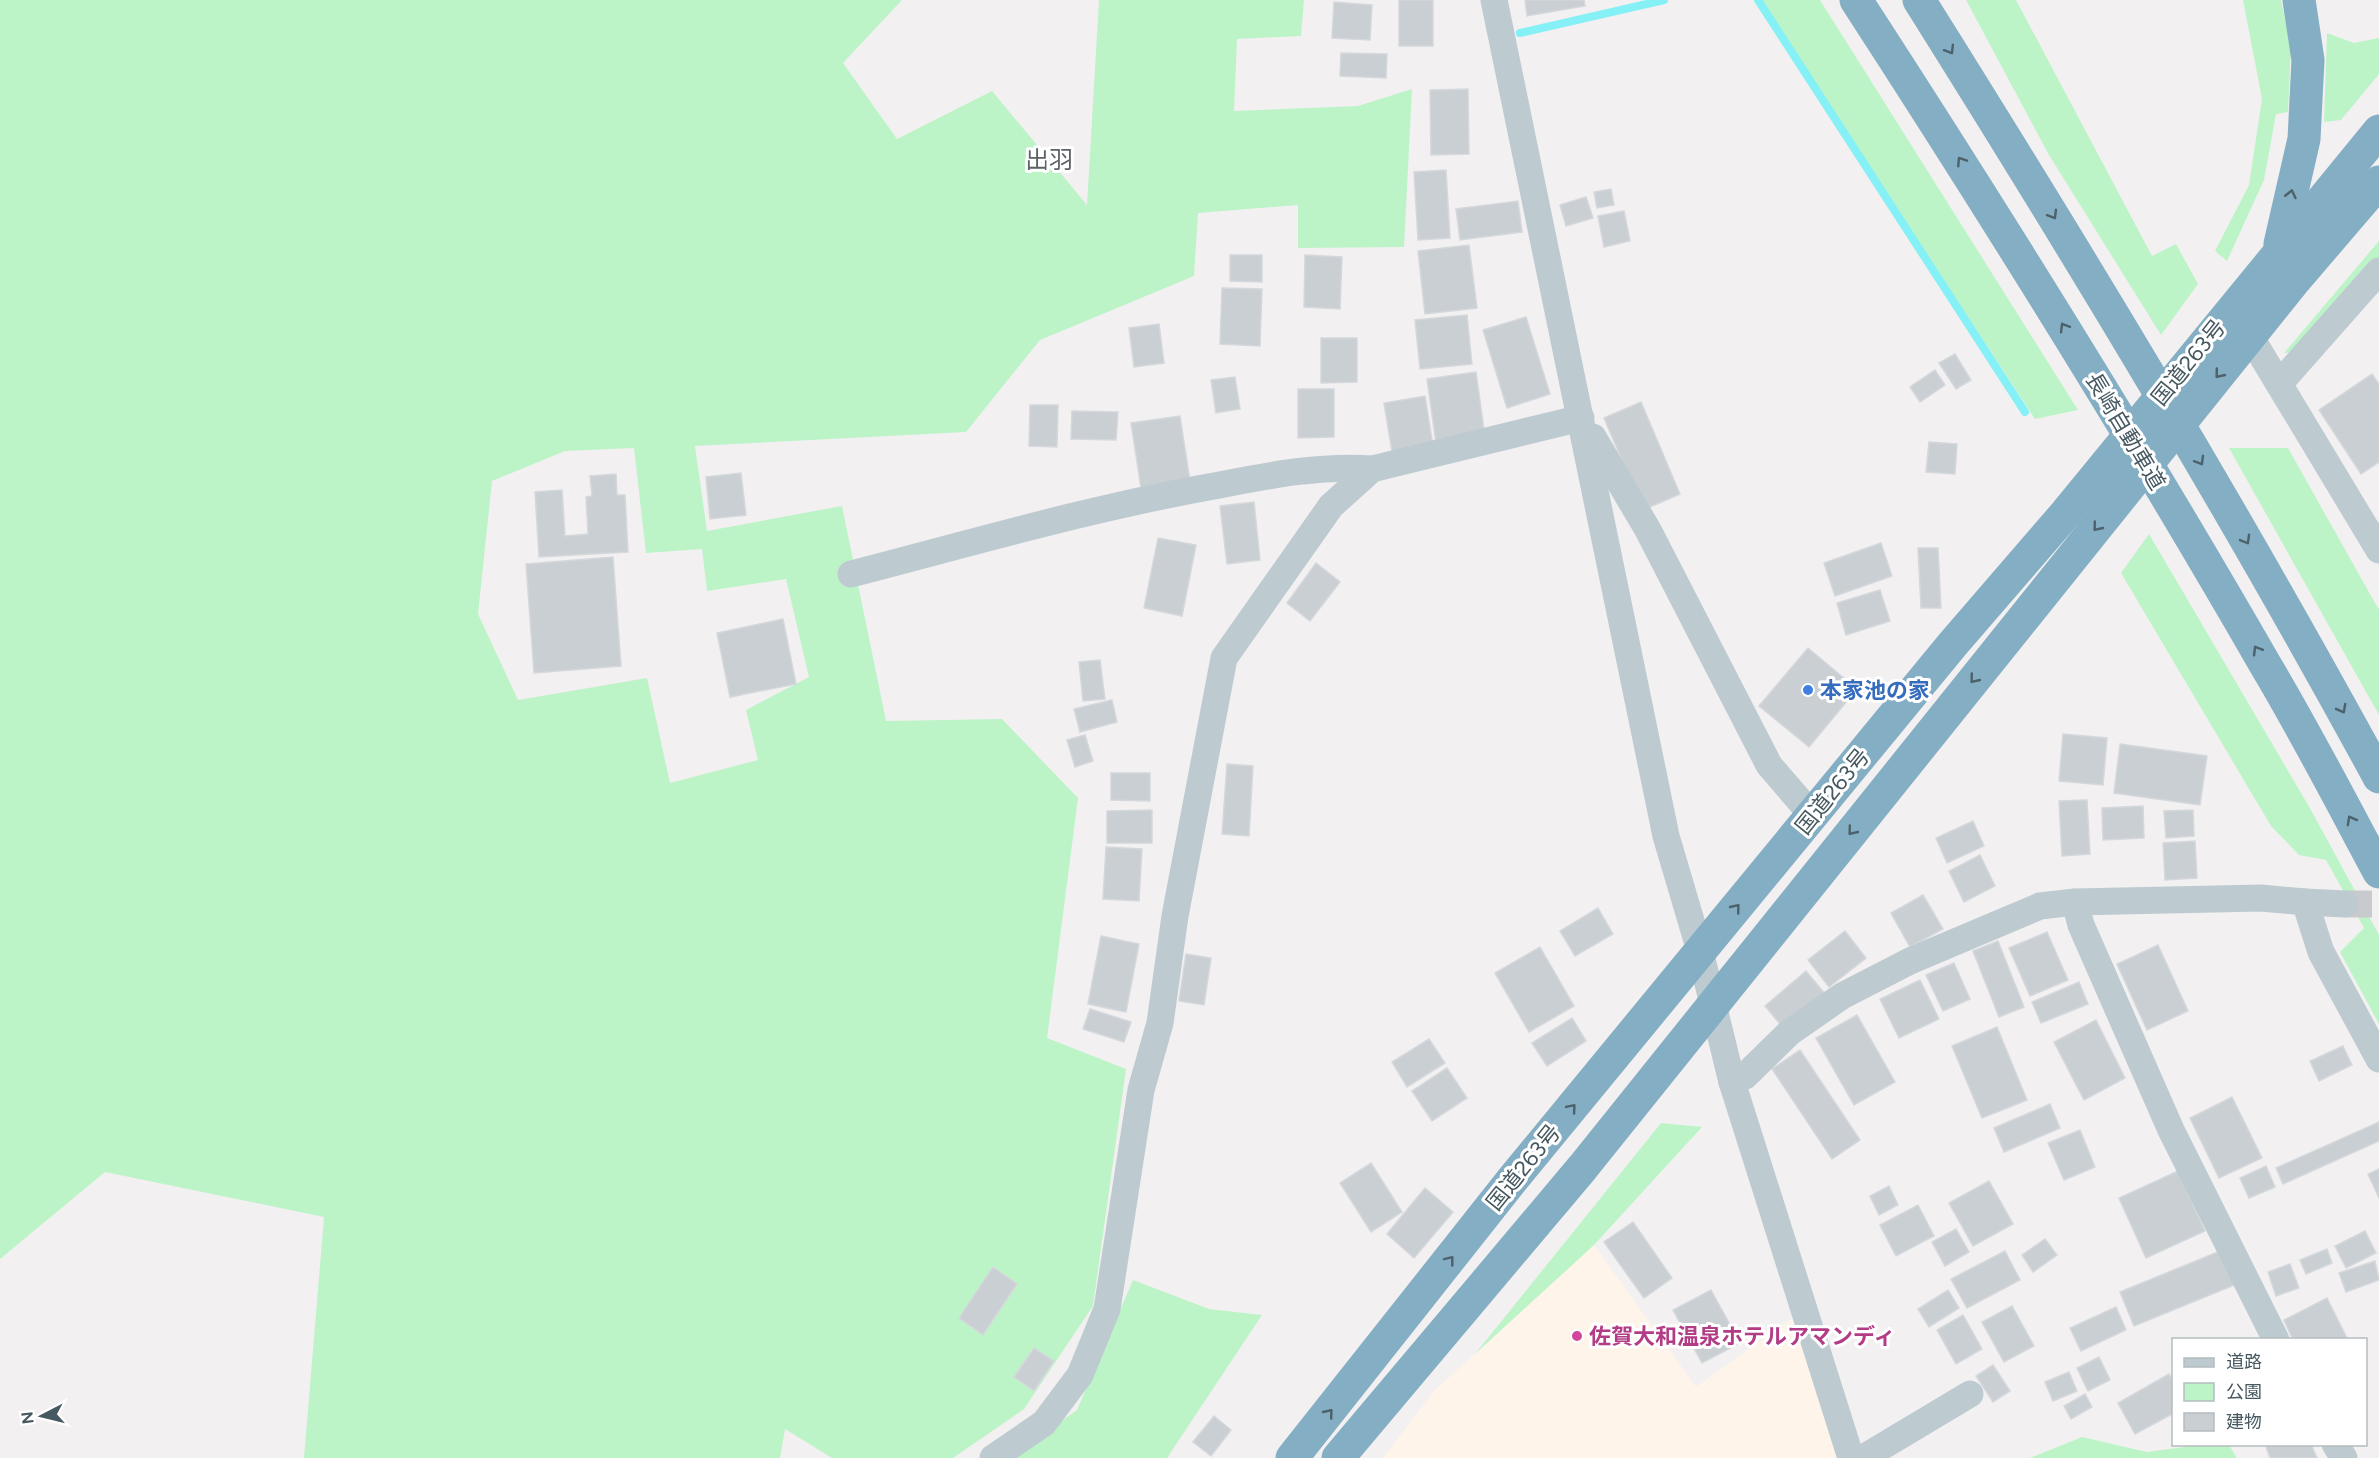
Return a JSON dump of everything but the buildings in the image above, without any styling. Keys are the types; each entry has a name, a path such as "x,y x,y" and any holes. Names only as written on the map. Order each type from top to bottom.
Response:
{"highway":[{"name":"長崎自動車道","path":"1856,0 2002,225 2181,522 2267,667 2379,872"},
{"path":"1920,0 2036,187 2217,489 2300,631 2379,777"},
{"path":"2278,251 2304,139 2308,60 2299,0"},
{"name":"国道263号","path":"1292,1458 1512,1180 1952,645 2066,513 2278,251 2379,131"},
{"name":"国道263号","path":"1338,1458 1583,1167 2250,336 2379,182"}],"street":[{"path":"1494,0 1666,836 1700,951 1732,1082 1851,1458"},
{"path":"2279,384 2379,271"},
{"path":"2250,336 2379,550"},
{"path":"851,574 1130,501 1282,474 1341,467 1372,469 1581,418"},
{"path":"1581,418 1648,530 1769,765 1812,815"},
{"path":"993,1458 1044,1423 1080,1375 1107,1309 1141,1090 1160,1023 1175,916 1224,658 1331,506 1372,469"},
{"path":"1732,1082 1745,1076 1789,1033 1842,996 1910,961 2040,906 2075,902 2261,898 2345,904"},
{"path":"2075,902 2081,925 2171,1130 2275,1338"},
{"path":"2305,902 2321,952 2379,1059"},
{"path":"1863,1458 1970,1394"}],"shaded area":[{"name":"佐賀大和温泉ホテルアマンディ","path":"1594,1245 1696,1387 1794,1317 1837,1458 1383,1458 1434,1391"}],"green space":[{"path":"0,0 902,0 843,63 897,139 992,91 1087,205 1099,0 1304,0 1301,36 1237,39 1234,111 1358,106 1412,89 1404,247 1298,248 1298,205 1198,213 1194,276 1040,340 966,432 695,446 707,531 842,506 886,721 1002,719 1078,798 1047,1038 1126,1069 1093,1306 1024,1409 953,1458 832,1458 785,1429 780,1458 304,1458 324,1217 105,1172 0,1259","holes":["634,448 646,553 702,549 707,591 786,579 809,677 746,710 758,760 670,783 647,678 518,700 478,614 492,481 565,451"]},
{"path":"1760,0 1820,0 2078,410 2035,419"},
{"path":"1966,0 2016,0 2152,256 2176,244 2198,284 2161,335 2049,155"},
{"path":"2243,0 2281,0 2291,48 2288,112 2276,114 2264,180 2227,261 2215,251 2249,185 2262,99"},
{"path":"2327,33 2354,43 2379,38 2379,74 2341,120 2324,122"},
{"path":"2379,241 2379,262 2299,352 2284,353"},
{"path":"2229,448 2288,448 2379,610 2379,715"},
{"path":"2149,534 2311,810 2379,935 2379,1024 2340,952 2364,928 2326,860 2299,855 2271,826 2121,573"},
{"path":"1661,1123 1702,1127 1594,1245 1475,1354"},
{"path":"1133,1280 1209,1309 1262,1315 1167,1458 1009,1458 1077,1410"},
{"path":"2082,1437 2147,1452 2192,1446 2230,1446 2237,1458 2030,1458"}],"waterway":[{"path":"1520,33 1664,0"},
{"path":"1758,0 2025,412"}],"tunnel":[{"path":"2345,904 2379,904"}],"place":[{"name":"本家池の家","path":"1808,690"},
{"name":"佐賀大和温泉ホテルアマンディ","path":"1577,1336"}],"district":[{"name":"出羽","path":"1049,160"}]}
